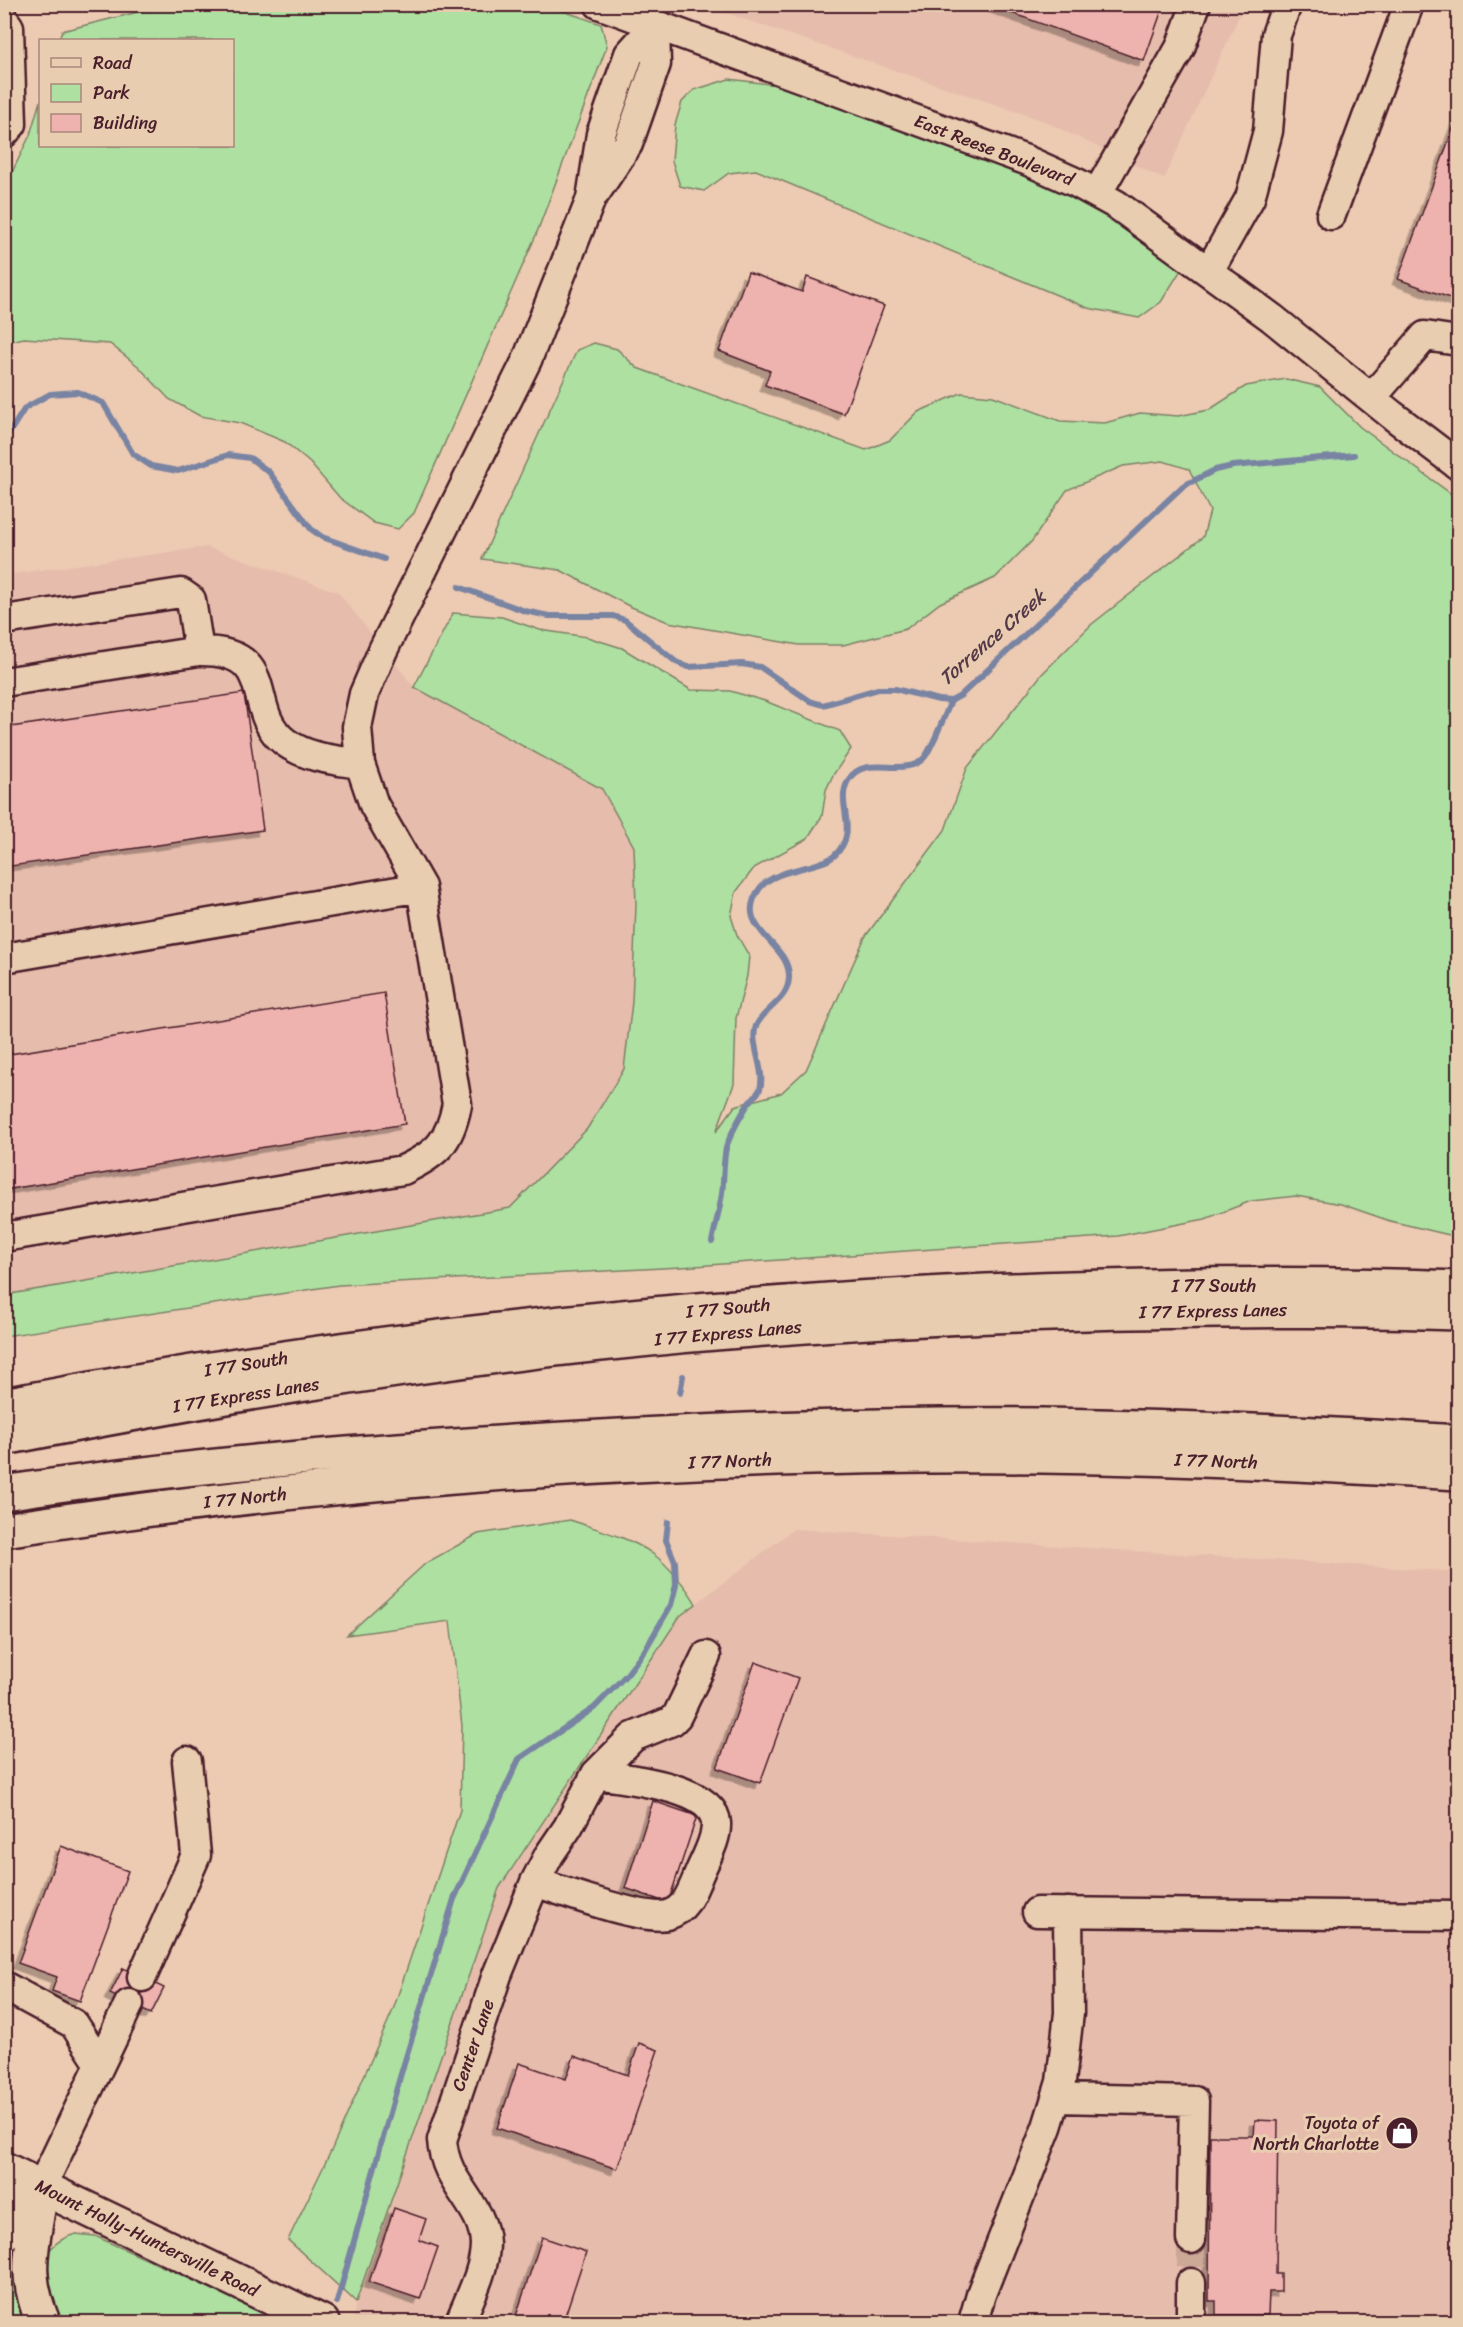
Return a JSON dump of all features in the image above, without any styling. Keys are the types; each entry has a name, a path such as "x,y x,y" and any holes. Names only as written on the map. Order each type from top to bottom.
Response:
{"main road":[{"name":"I 77 South","path":"4,1405 172,1376 431,1338 738,1306 1118,1287 1458,1288"},
{"name":"I 77 Express Lanes","path":"4,1438 177,1406 458,1361 598,1344 740,1331 1035,1314 1308,1310 1458,1313"},
{"path":"4,1493 188,1469 330,1455 508,1442 756,1430 1051,1425 1332,1434 1458,1442"},
{"name":"I 77 North","path":"4,1530 192,1504 333,1488 592,1468 745,1461 1039,1456 1181,1459 1458,1473"},
{"name":"Mount Holly-Huntersville Road","path":"4,2169 322,2322"},
{"path":"4,2233 13,2204 42,2188"},
{"path":"42,2188 29,2267 34,2301 43,2322"}],"street":[{"name":"East Reese Boulevard","path":"600,4 1026,160 1077,183 1117,206 1209,271 1458,465"},
{"path":"1096,194 1180,48 1196,4"},
{"path":"1209,271 1250,198 1268,131 1276,35 1287,4"},
{"path":"1331,214 1409,4"},
{"path":"4,20 9,27 12,124 4,134"},
{"path":"4,1237 404,1170 428,1159 443,1142 453,1125 457,1104 421,887 374,805 360,764 357,727 364,694 383,650 527,360 591,199 601,134 629,54 655,25"},
{"path":"1371,398 1425,336 1458,341"},
{"path":"4,620 181,593 191,600 199,651"},
{"path":"4,682 199,651 217,651 230,654 246,663 255,675 271,727 284,741 302,752 325,759 360,764"},
{"path":"4,958 421,887"},
{"name":"Center Lane","path":"460,2322 482,2261 485,2246 484,2232 480,2219 445,2163 442,2139 497,1975 535,1882 596,1774 633,1737 672,1721 677,1716 706,1656"},
{"path":"142,1977 195,1855 187,1761"},
{"path":"535,1882 645,1916 665,1916 677,1911 689,1899 714,1839 716,1824 714,1812 704,1802 686,1793 635,1780 596,1774"},
{"path":"1037,1912 1458,1916"},
{"path":"974,2322 981,2294 1047,2127 1061,2082 1069,2013 1068,1912"},
{"path":"4,1986 74,2024 100,2064"},
{"path":"42,2188 129,2004"},
{"path":"1056,2098 1194,2101 1191,2239"},
{"path":"1191,2283 1191,2322"}],"shaded area":[{"path":"703,5 1244,5 1164,179 1044,121"},
{"path":"207,547 338,592 414,687 602,789 634,847 636,905 632,1002 624,1069 587,1129 510,1208 5,1295 4,575"},
{"path":"794,1529 1458,1572 1458,2322 353,2322 356,2302 499,1888 680,1616"}],"green space":[{"path":"170,4 543,4 601,24 607,46 536,235 414,513 398,529 374,523 340,498 310,463 285,442 240,423 200,416 169,399 138,366 110,344 24,338 5,342 5,187 30,135 39,104 39,147 234,147 234,39 59,39 62,31"},
{"path":"729,79 777,85 1062,190 1129,229 1181,270 1161,302 1139,318 1088,308 756,170 729,173 704,191 680,186 672,161 675,125 682,102 694,90"},
{"path":"594,343 617,349 637,368 866,450 890,440 918,412 961,393 993,396 1060,421 1105,423 1140,413 1178,416 1209,410 1246,386 1286,379 1320,387 1360,427 1458,499 1458,1237 1390,1221 1341,1204 1296,1196 1251,1201 1205,1219 1118,1236 681,1267 339,1285 5,1336 5,1295 510,1208 587,1129 624,1069 632,1002 636,905 634,847 602,789 414,687 453,613 502,617 540,630 587,637 622,648 691,690 730,691 765,701 840,731 851,749 833,775 826,790 822,816 807,839 754,868 736,892 731,916 737,935 749,956 747,976 736,1018 734,1084 716,1132 735,1106 781,1093 806,1070 865,937 945,830 967,768 1042,674 1092,624 1203,537 1210,511 1189,469 1163,461 1123,466 1067,490 1032,541 995,578 940,603 906,629 843,645 799,645 668,622 629,606 560,570 482,559 577,350"},
{"path":"570,1520 624,1539 653,1554 677,1577 696,1604 680,1616 499,1888 356,2302 288,2240 332,2149 393,2010 460,1810 462,1726 450,1621 347,1635 426,1563 478,1534"},
{"path":"15,2215 31,2322 5,2322 5,2252"},
{"path":"76,2234 95,2236 285,2322 52,2322 44,2282 46,2258 51,2248 61,2240"}],"building":[{"path":"987,4 1164,4 1144,61"},
{"path":"1458,115 1458,301 1398,279"},
{"path":"748,272 802,292 807,277 884,306 844,414 765,385 770,371 719,351"},
{"path":"244,693 263,830 4,867 4,728"},
{"path":"384,993 405,1124 4,1190 4,1055"},
{"path":"755,1662 798,1678 760,1783 717,1768"},
{"path":"653,1801 697,1816 668,1903 625,1888"},
{"path":"61,1846 128,1871 80,2001 52,1991 57,1977 18,1963"},
{"path":"123,1968 164,1988 151,2014 110,1994"},
{"path":"639,2043 658,2050 617,2169 497,2128 519,2063 566,2079 574,2056 628,2075"},
{"path":"1255,2120 1278,2121 1276,2274 1281,2274 1281,2292 1269,2292 1268,2315 1216,2315 1216,2301 1209,2301 1210,2136 1254,2136"},
{"path":"394,2208 426,2219 419,2240 438,2247 420,2299 369,2282"},
{"path":"542,2237 586,2252 563,2322 514,2322"}],"waterway":[{"name":"Torrence Creek","path":"4,441 25,408 50,394 78,392 103,403 133,454 151,466 178,471 228,455 250,458 269,472 311,529 322,537 384,559"},
{"name":"Torrence Creek","path":"459,587 525,611 549,616 613,616 625,620 676,662 688,667 742,664 760,667 810,701 823,705 878,689 895,689 951,701 960,696 1183,486 1215,470 1233,466 1354,455"},
{"path":"712,1242 723,1187 726,1148 743,1113 760,1089 761,1074 754,1033 756,1026 764,1014 785,993 789,978 787,965 781,955 757,925 752,914 753,902 760,888 767,881 776,876 818,864 834,856 846,837 844,798 849,779 856,771 865,768 906,766 916,764 924,758 951,701"},
{"path":"680,1393 683,1376"},
{"path":"337,2302 400,2077 454,1899 519,1759 594,1708 627,1674 645,1650 671,1605 676,1585 675,1562 666,1540 668,1522"}],"tunnel":[{"path":"1191,2239 1191,2283"}],"place":[{"name":"Toyota of North Charlotte","path":"1402,2133"}]}
